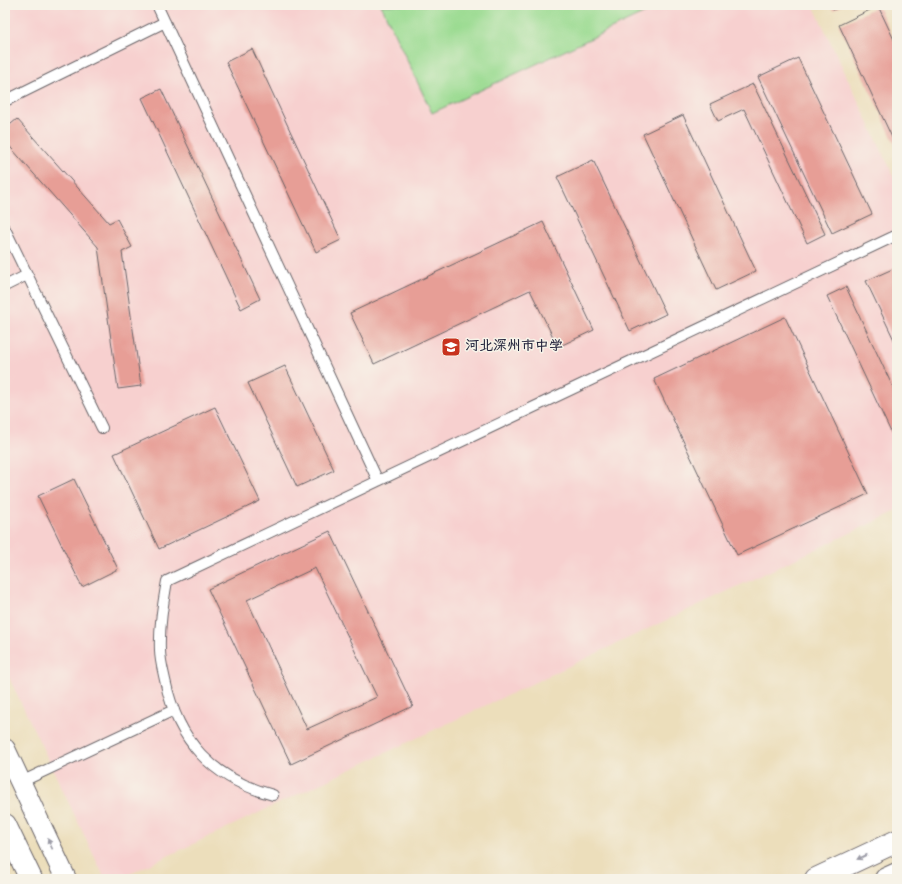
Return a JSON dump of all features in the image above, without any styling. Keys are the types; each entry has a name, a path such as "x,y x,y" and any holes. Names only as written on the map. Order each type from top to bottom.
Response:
{"street":[{"path":"5,749 66,879"},
{"path":"5,825 31,879"},
{"path":"816,879 897,841"},
{"path":"886,879 897,874"}],"lane":[{"path":"157,5 378,481"},
{"path":"5,101 165,22"},
{"path":"5,229 102,428"},
{"path":"274,795 255,790 224,774 196,750 180,726 168,694 160,652 160,620 167,581 897,235"},
{"path":"5,286 28,275"},
{"path":"21,782 174,710"}],"shaded area":[{"name":"河北深州市中学","path":"5,5 813,5 897,183 897,511 119,879 105,879 5,669"}],"green space":[{"path":"381,5 662,5 432,113"}],"building":[{"path":"831,5 843,5 833,10"},
{"path":"878,6 897,46 897,148 839,25"},
{"path":"252,49 341,240 316,252 226,62"},
{"path":"798,58 872,214 832,233 758,77"},
{"path":"753,84 825,234 807,243 744,109 718,121 710,104"},
{"path":"161,89 260,299 241,309 142,98"},
{"path":"683,115 756,271 716,290 643,134"},
{"path":"17,119 109,223 117,219 132,247 122,252 141,386 118,389 98,247 5,141 5,129"},
{"path":"593,160 666,314 630,331 557,177"},
{"path":"543,222 594,330 558,347 530,290 374,364 350,313"},
{"path":"897,267 897,346 866,281"},
{"path":"846,287 897,396 897,445 827,296"},
{"path":"785,317 868,494 737,555 654,379"},
{"path":"285,366 334,470 297,487 248,383"},
{"path":"215,407 260,501 159,549 114,454"},
{"path":"74,479 118,569 82,587 38,496"},
{"path":"330,531 413,706 291,764 208,589","holes":["315,568 377,697 307,729 247,600"]}],"place":[{"name":"河北深州市中学","path":"451,347"}]}
